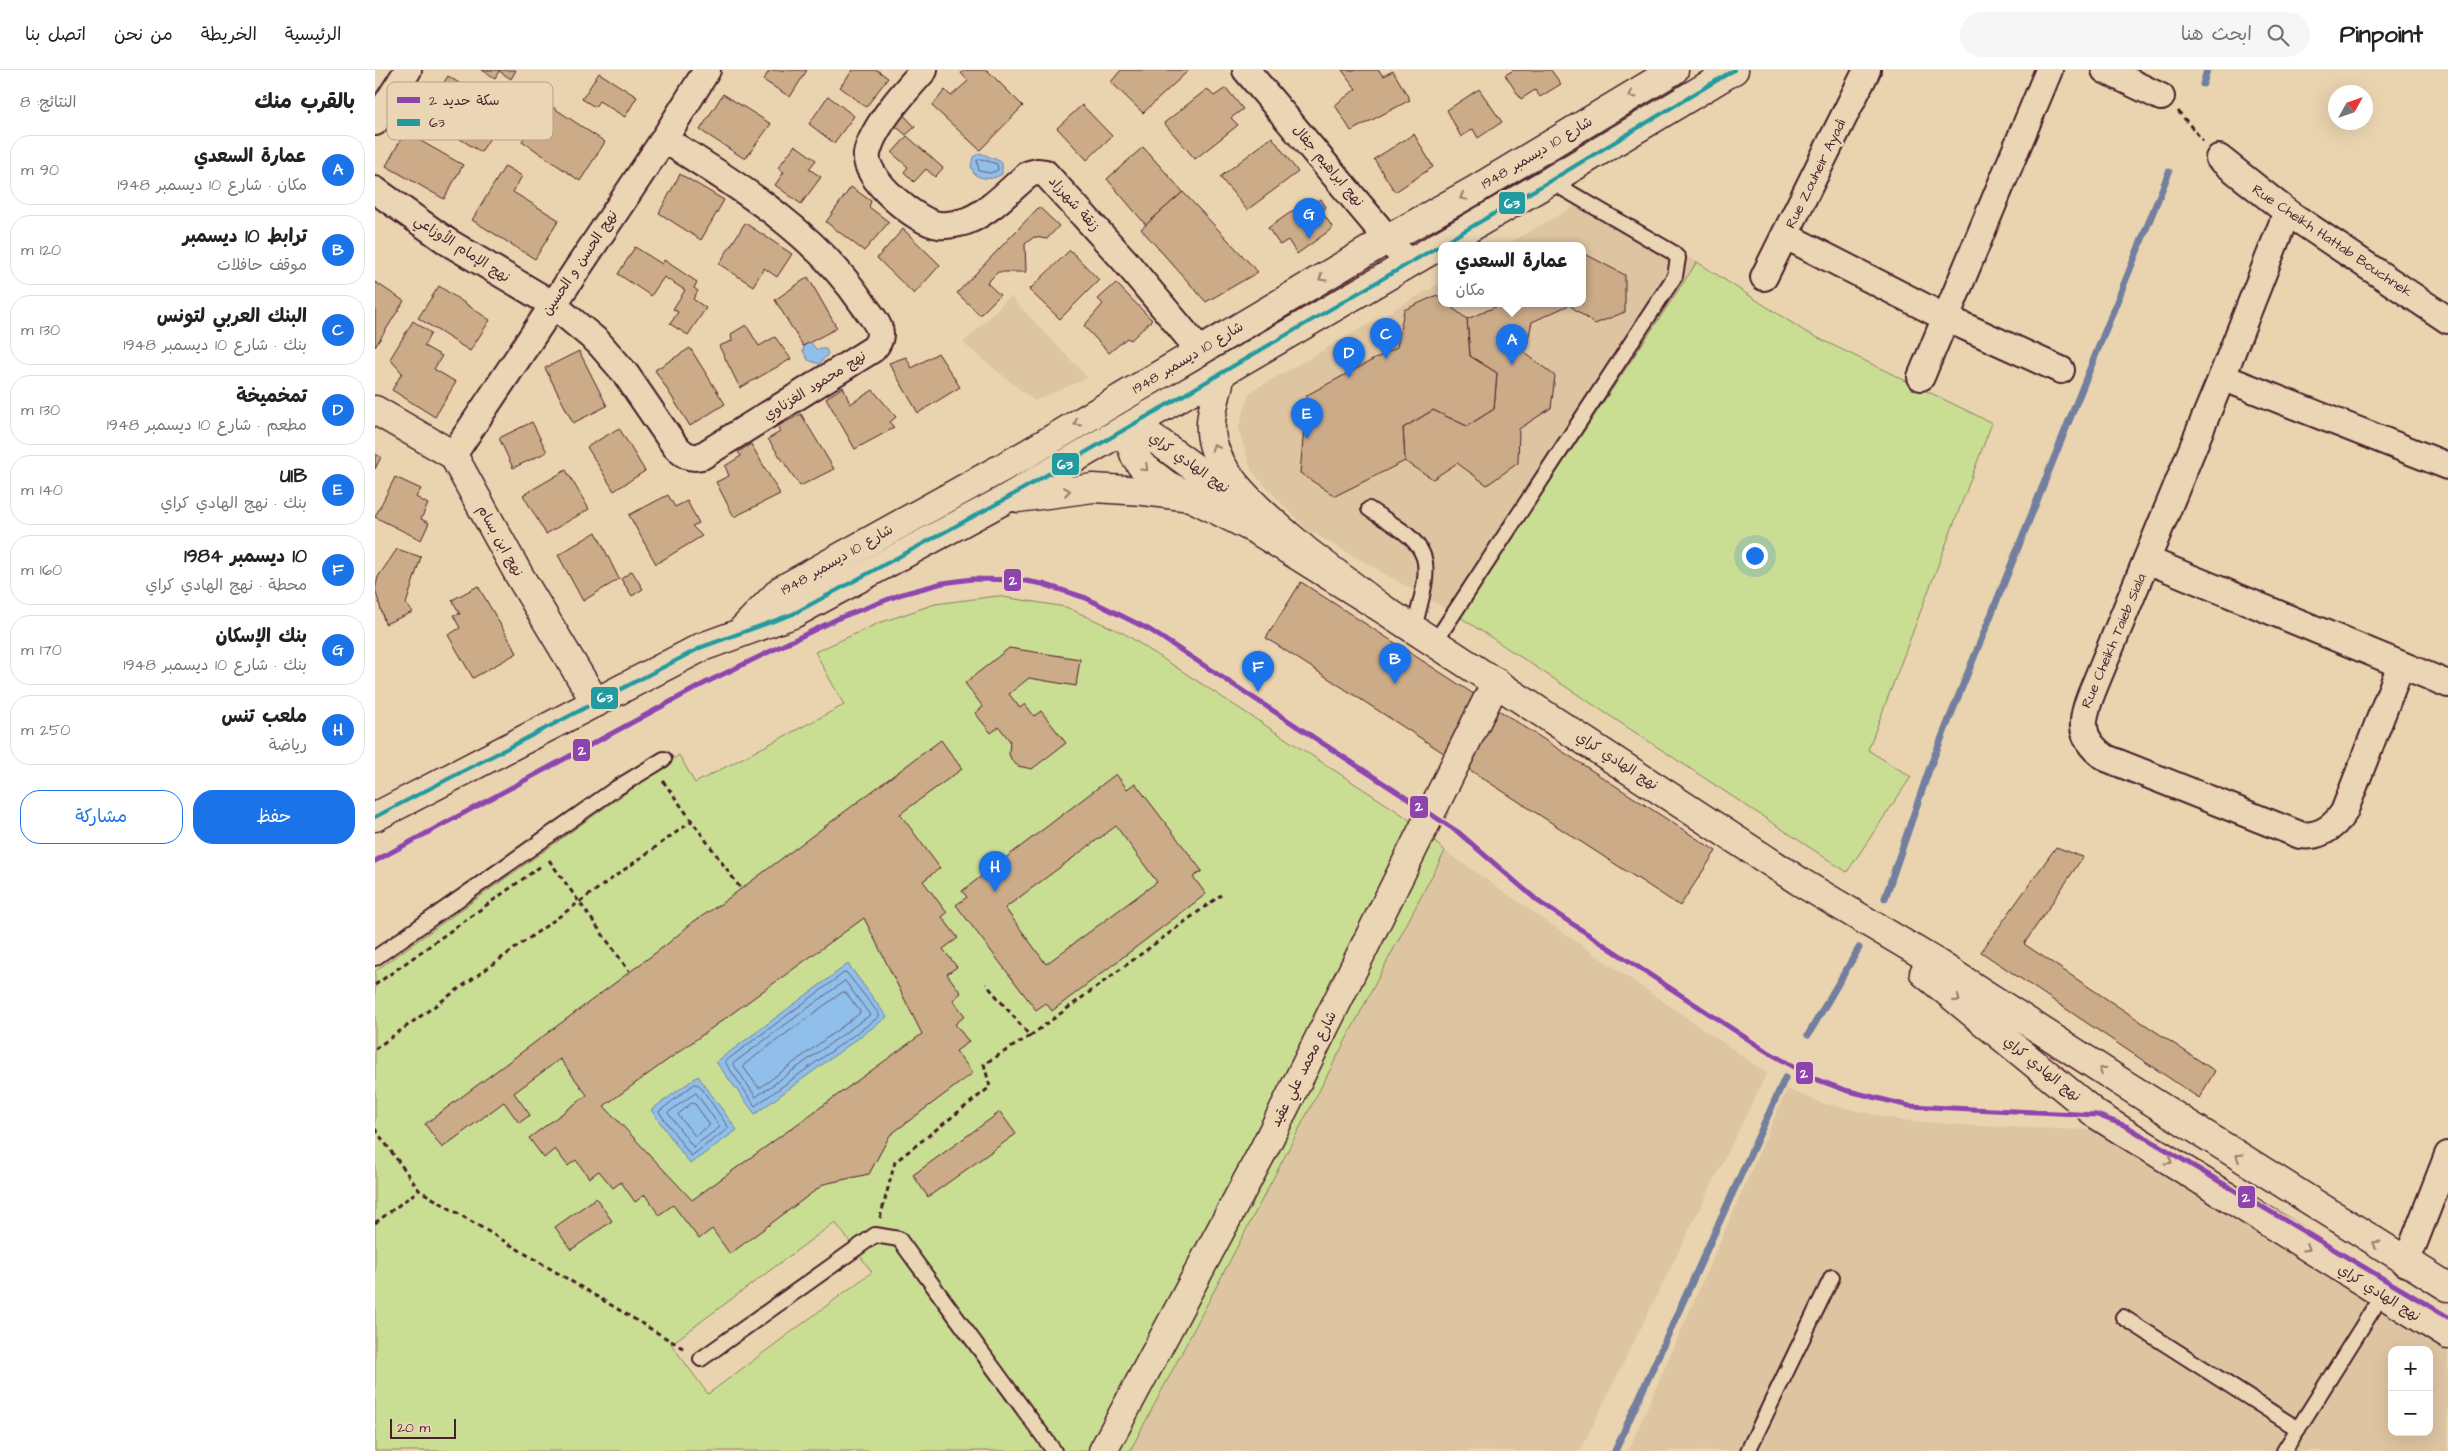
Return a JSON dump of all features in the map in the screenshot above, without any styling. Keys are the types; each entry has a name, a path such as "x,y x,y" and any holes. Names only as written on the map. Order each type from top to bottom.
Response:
{"street":[{"path":"400,82 408,70"},
{"name":"نهج الحسن و الحسين","path":"453,455 552,304 664,139 707,70"},
{"name":"زنقة شهرزاد","path":"924,70 887,116 873,138 867,156 873,174 901,207 938,225 967,221 989,209 1029,174 1045,173 1125,261 1201,350"},
{"name":"نهج ابراهيم جفال","path":"1246,70 1408,263"},
{"name":"شارع 10 ديسمبر 1948","path":"739,634 781,590 1025,455 1388,239 1475,190 1674,70"},
{"name":"Rue Zouheir Ayadi","path":"1765,278 1867,70"},
{"path":"1921,377 2049,70"},
{"path":"2105,70 2161,97"},
{"name":"شارع 10 ديسمبر 1948","path":"1444,242 1550,181 1719,74"},
{"path":"375,122 387,103"},
{"name":"نهج محمود الغزناوي","path":"552,304 613,358 675,446 682,453 694,458 702,456 873,349 880,342 880,330 847,281 808,239 739,186 664,139"},
{"name":"Rue Cheikh Hattab Bouchnek","path":"2219,158 2287,212 2447,314"},
{"name":"نهج الإمام الأوزاعي","path":"375,190 448,242 552,304"},
{"name":"Rue Cheikh Taieb Siala","path":"2287,212 2222,377 2084,713 2083,727 2087,740 2106,758 2300,836 2321,833 2339,820 2344,812 2401,665"},
{"path":"1786,236 1946,318 2061,370"},
{"name":"شارع 10 ديسمبر 1948","path":"739,634 793,614 1002,501 1438,246"},
{"path":"1221,374 1211,423 1212,443 1225,470 1260,510 1303,548"},
{"path":"2222,377 2448,466"},
{"path":"1105,406 1134,424 1141,386"},
{"path":"375,410 453,455"},
{"name":"نهج الهادي كراي","path":"1383,609 1215,481 1134,424 1130,442 1141,465 1167,485 1258,531 1383,609 1802,883 1935,962 2406,1263 2448,1287"},
{"name":"نهج ابن بسام","path":"453,455 519,575 596,703"},
{"path":"1002,501 1093,488 1144,490 1191,497"},
{"path":"2147,560 2448,684"},
{"path":"375,817 702,647 739,634"},
{"name":"شارع محمد علي عقيد","path":"1103,1451 1264,1149 1496,682"},
{"name":"نهج الهادي كراي","path":"1851,913 2097,1115 2448,1335"},
{"path":"2406,1263 2448,1155"}],"lane":[{"path":"1424,636 1675,276 1678,258 1672,252 1550,181"},
{"path":"1369,509 1408,536 1423,553 1426,577 1424,636"},
{"path":"375,958 615,790 664,759"},
{"path":"701,1358 875,1235 899,1239 1055,1451"},
{"path":"1748,1451 1832,1277"},
{"path":"2284,1451 2382,1295"},
{"path":"2123,1317 2298,1429"}],"path":[{"path":"2161,97 2174,106 2219,158"},
{"path":"661,779 741,889"},
{"path":"375,1049 691,821"},
{"path":"375,985 557,854"},
{"path":"549,860 629,971"},
{"path":"875,1235 895,1162 990,1087 984,1064 1030,1036 1221,896"},
{"path":"986,984 1030,1036"},
{"path":"375,1129 419,1190 701,1358"},
{"path":"375,1223 419,1190"}],"shaded area":[{"path":"1587,199 1697,262 1460,617 1306,529 1252,472 1238,429 1250,392 1438,284 1438,307 1586,307 1586,242 1511,242"},
{"path":"1010,296 1088,378 1034,401 963,343"},
{"path":"1445,851 1767,1073 1580,1451 1130,1451"},
{"path":"1787,1089 1822,1103 1900,1120 1980,1126 2092,1130 2448,1350 2448,1451 1628,1451"}],"green space":[{"path":"1697,262 1806,332 1992,423 1868,750 1911,777 1847,872 1460,617"},
{"path":"997,596 1066,607 1125,634 1403,815 1445,851 1130,1451 375,1451 375,971 679,755 695,783 844,705 815,652 879,623 935,604","holes":["835,1222 872,1272 708,1394 671,1344"]}],"water":[{"path":"980,153 1002,162 1002,174 988,179 974,174 971,166 973,157"},
{"path":"809,340 816,349 826,349 828,354 819,364 808,360 803,351 805,342"},
{"path":"848,964 887,1017 755,1114 716,1062"},
{"path":"698,1076 737,1130 690,1164 651,1110"}],"building":[{"path":"482,70 516,70 511,79 499,71 495,78"},
{"path":"770,70 807,70 790,97 763,80"},
{"path":"853,70 877,70 888,78 866,107 840,87"},
{"path":"965,70 987,70 1023,106 980,150 932,106 945,90 951,96 968,81 961,73"},
{"path":"1121,70 1189,70 1143,113 1111,82"},
{"path":"1342,70 1379,70 1383,76 1393,71 1410,100 1351,131 1335,105 1356,89"},
{"path":"1514,70 1551,70 1561,84 1540,97 1535,90 1521,99 1505,75"},
{"path":"599,73 637,97 625,117 599,101 595,107 582,99"},
{"path":"448,76 457,82 444,82"},
{"path":"1226,88 1243,109 1231,118 1238,125 1195,159 1164,123 1207,89 1214,96"},
{"path":"1479,89 1502,122 1478,138 1473,129 1461,137 1447,110"},
{"path":"723,94 771,124 745,159 700,130"},
{"path":"828,96 854,116 834,143 809,124"},
{"path":"1082,105 1112,136 1087,160 1057,128"},
{"path":"553,107 605,142 580,181 522,141 553,140"},
{"path":"901,112 915,127 906,135 893,124"},
{"path":"1414,134 1433,167 1395,192 1374,159"},
{"path":"907,136 943,168 935,177 926,169 914,182 904,172 908,167 892,153"},
{"path":"1272,137 1298,172 1247,210 1220,177"},
{"path":"401,140 419,140 463,165 444,199 386,166"},
{"path":"462,140 489,140 481,152"},
{"path":"795,145 816,160 809,169 821,177 801,204 775,185 784,172 778,168"},
{"path":"1143,147 1183,192 1146,225 1107,179"},
{"path":"505,166 522,176 513,192 559,220 535,259 472,220"},
{"path":"680,174 724,200 701,240 659,213"},
{"path":"851,187 871,201 869,207 889,222 864,251 826,222"},
{"path":"1183,192 1258,272 1206,302 1141,229"},
{"path":"1321,199 1326,207 1321,210 1333,228 1297,254 1288,240 1280,245 1268,228 1307,201 1310,206"},
{"path":"1039,207 1059,226 1047,239 1034,237 1025,244 1026,272 998,272 987,283 1000,295 980,315 957,293"},
{"path":"745,223 792,254 777,277 764,268 753,286 719,264"},
{"path":"903,229 940,265 914,294 877,258"},
{"path":"635,247 662,264 664,260 697,282 694,288 698,291 693,299 706,308 688,335 670,324 678,312 673,309 685,290 664,277 651,296 618,274"},
{"path":"1070,250 1099,280 1060,319 1029,290"},
{"path":"1586,256 1625,275 1625,312 1595,324 1572,307 1586,307"},
{"path":"808,277 837,328 803,346 775,300"},
{"path":"375,282 404,301 375,347"},
{"path":"1116,283 1152,320 1131,340 1127,338 1109,353 1084,326 1103,304 1098,299"},
{"path":"439,286 490,320 470,351 418,318"},
{"path":"1437,295 1438,307 1451,307 1467,319 1470,356 1497,373 1494,409 1467,426 1433,410 1403,428 1405,461 1335,496 1300,473 1307,395 1397,347 1404,310"},
{"path":"1495,307 1565,307 1532,322 1525,353 1555,376 1551,408 1519,429 1518,463 1487,485 1457,463 1433,479 1405,461 1403,428 1433,410 1467,426 1494,409 1497,373 1470,356 1467,319"},
{"path":"413,321 431,333 424,346 442,356 434,369 456,382 435,417 392,390 402,373 390,359"},
{"path":"746,325 759,346 775,337 791,359 740,388 719,346 732,341 731,334"},
{"path":"690,348 725,404 690,426 655,370"},
{"path":"579,351 607,406 573,423 545,368"},
{"path":"938,353 960,387 918,413 889,363 906,357 912,368"},
{"path":"843,387 850,404 873,390 896,417 890,422 894,428 855,449 826,398"},
{"path":"801,414 834,469 800,486 768,439 780,432 778,426"},
{"path":"532,422 547,452 513,468 499,438"},
{"path":"619,428 645,471 614,491 587,447"},
{"path":"751,444 780,494 734,517 716,482 729,476 725,466 741,456 738,452"},
{"path":"375,454 381,457 375,469"},
{"path":"566,470 589,509 546,534 523,495"},
{"path":"395,477 421,489 416,497 428,504 421,519 429,523 421,540 375,517"},
{"path":"668,495 675,507 687,501 699,523 692,526 702,536 656,564 629,515"},
{"path":"596,532 619,579 583,601 558,555"},
{"path":"397,549 421,557 406,604 413,612 385,624 375,589 378,577"},
{"path":"632,571 643,589 632,596 621,579"},
{"path":"1301,582 1716,851 1680,906 1266,638"},
{"path":"478,586 517,653 473,678 448,635 460,628 453,615 460,614 452,600"},
{"path":"1009,648 1080,659 1076,686 1029,678 1009,694 1020,708 1025,704 1034,716 1041,711 1066,743 1032,769 1018,766 1012,761 1009,754 1010,741 999,727 991,733 975,713 983,707 965,683"},
{"path":"941,740 962,769 900,814 940,868 923,881 947,913 942,917 958,938 943,949 957,967 947,974 961,993 953,1000 965,1016 955,1024 969,1042 956,1051 973,1073 890,1135 869,1174 824,1184 730,1254 712,1229 699,1239 673,1205 659,1215 645,1195 635,1202 621,1182 613,1188 599,1171 589,1178 576,1160 568,1166 555,1149 544,1158 529,1138 587,1095 560,1059 514,1093 530,1115 519,1123 504,1102 442,1148 425,1124 666,945 693,922 722,903","holes":["864,918 922,1034 692,1200 604,1106"]},
{"path":"1116,774 1127,789 1135,783 1202,871 1193,877 1206,894 1052,1011 1046,1003 1036,1010 956,905 967,897 962,891","holes":["1116,826 1157,882 1046,964 1005,908"]},
{"path":"2056,847 2083,857 2024,944 2215,1071 2199,1098 1981,952"},
{"path":"1000,1112 1016,1134 928,1197 913,1175"},
{"path":"596,1198 612,1221 571,1250 555,1227"}],"waterway":[{"path":"2203,84 2207,70"},
{"path":"1885,898 1930,767 2169,172"},
{"path":"1808,1035 1859,948"},
{"path":"1615,1451 1785,1078"}],"rail line":[{"name":"2","path":"375,861 709,681 839,618 902,594 943,583 972,579 1020,580 1043,584 1086,598 1150,630 1458,832 1539,902 1763,1049 1815,1079 1845,1090 1909,1106 2097,1115 2126,1126 2448,1317"}],"transit line":[{"name":"63","path":"1446,242 1734,70"},
{"name":"63","path":"375,817 702,647 793,614 1002,501 1438,246"}],"place":[{"name":"بنك الإسكان","path":"1309,239"},
{"name":"البنك العربي لتونس","path":"1386,359"},
{"name":"عمارة السعدي","path":"1512,365"},
{"name":"تمخميخة","path":"1349,378"},
{"name":"UIB","path":"1307,439"},
{"name":"ترابط 10 ديسمبر","path":"1395,684"},
{"name":"10 ديسمبر 1984","path":"1258,692"},
{"name":"ملعب تنس","path":"995,892"}]}
